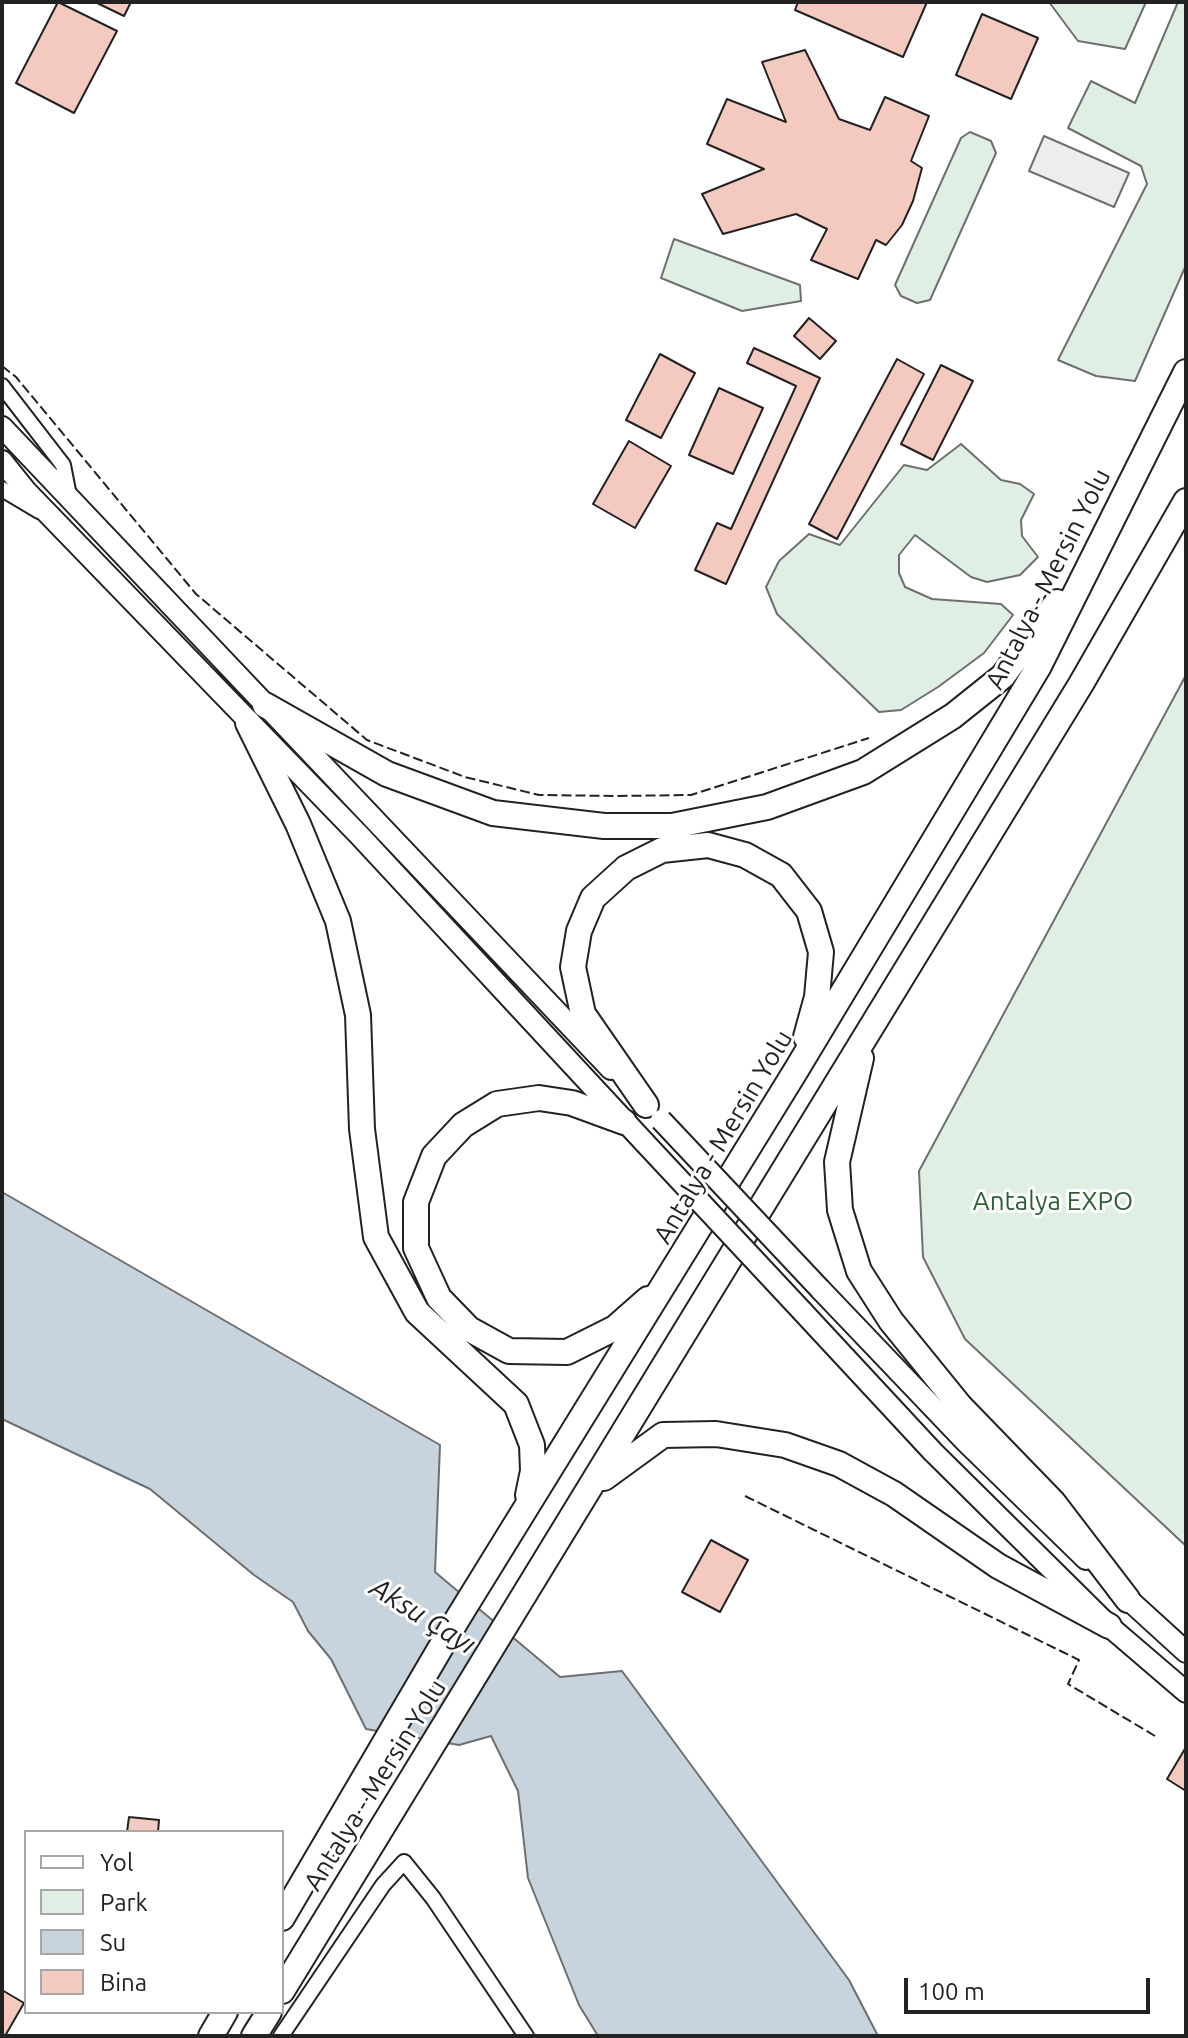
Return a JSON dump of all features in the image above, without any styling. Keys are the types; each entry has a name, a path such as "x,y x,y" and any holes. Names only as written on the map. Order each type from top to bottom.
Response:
{"highway":[{"name":"Antalya - Mersin Yolu","path":"284,1915 524,1513 668,1281 1039,666 1186,372"},
{"name":"Antalya - Mersin Yolu","path":"284,1988 1081,684 1186,501"},
{"path":"265,705 387,774 493,813 604,826 672,826 754,810 863,772 953,716 1003,676 1105,535"},
{"path":"248,723 298,824 338,921 358,1015 362,1129 376,1237 417,1312 516,1404 532,1445 533,1471 524,1513"},
{"path":"654,1113 583,1014 573,967 579,931 593,898 626,868 662,850 708,845 745,855 781,875 809,911 821,952 817,997 795,1072"},
{"path":"867,1036 837,1162 840,1210 859,1271 891,1321 950,1394 1053,1502 1128,1600"},
{"path":"624,1122 572,1103 539,1098 497,1104 463,1125 434,1156 416,1202 416,1248 439,1298 469,1329 509,1351 567,1352 615,1328 668,1281"},
{"path":"592,1487 663,1435 716,1434 785,1445 839,1464 894,1494 998,1566 1109,1626"},
{"path":"211,2036 224,2014"},
{"path":"254,2036 268,2014"}],"main road":[{"path":"2,427 966,1442 1128,1600 1186,1652"},
{"path":"2,461 248,723 360,836 933,1452 1109,1626 1186,1692"}],"street":[{"path":"2,386 63,465 69,501"},
{"path":"2,489 52,517"},
{"path":"281,2036 383,1885 404,1862 433,1898 526,2036"}],"green space":[{"path":"1049,2 1146,2 1125,49 1078,41"},
{"path":"1178,2 1186,2 1186,265 1135,381 1096,376 1058,360 1147,184 1141,166 1068,128 1091,81 1135,103"},
{"path":"970,132 991,141 996,153 930,300 917,303 901,296 895,285 961,138"},
{"path":"674,239 800,285 801,301 742,311 661,278"},
{"path":"961,444 1001,480 1020,484 1034,494 1021,520 1022,536 1038,557 1020,575 987,582 971,577 915,535 899,555 899,573 905,587 932,599 1001,604 1013,615 984,653 938,687 901,710 879,712 777,614 766,587 779,561 809,534 840,545 904,465 927,470"},
{"name":"Antalya EXPO","path":"1186,675 1186,1546 965,1339 923,1257 919,1171"}],"shaded area":[{"path":"1044,136 1129,173 1114,207 1029,171"}],"water":[{"name":"Aksu Çayı","path":"2,1192 440,1445 435,1572 560,1677 622,1671 849,1980 878,2036 598,2036 579,2005 528,1878 518,1791 491,1736 459,1745 366,1729 331,1659 308,1631 293,1602 254,1575 150,1489 2,1419"}],"building":[{"path":"58,2 117,31 74,113 16,83"},
{"path":"95,2 131,2 124,16"},
{"path":"798,2 927,2 903,57 795,10"},
{"path":"982,14 1038,38 1011,99 956,75"},
{"path":"805,50 839,119 870,130 885,97 929,116 911,161 922,168 913,201 902,225 886,245 876,240 858,279 811,260 827,229 796,214 723,234 702,194 764,169 707,144 727,99 786,122 762,62"},
{"path":"809,318 836,341 820,359 794,336"},
{"path":"754,348 820,378 726,584 695,570 717,523 731,529 796,386 747,363"},
{"path":"660,354 695,373 661,438 626,420"},
{"path":"897,359 924,374 837,539 809,524"},
{"path":"941,365 973,381 933,460 901,444"},
{"path":"719,388 763,408 733,474 689,455"},
{"path":"629,441 671,466 635,528 593,504"},
{"path":"711,1540 748,1560 720,1612 682,1592"},
{"path":"1186,1747 1186,1791 1167,1779"},
{"path":"129,1817 159,1820 158,1830 127,1830"},
{"path":"2,1990 24,2003 5,2036 2,2036"}],"fence":[{"path":"2,366 16,377 196,594 367,740 465,777 539,795 618,796 691,795 869,738"},
{"path":"745,1496 1079,1660 1068,1684 1155,1736"}]}
